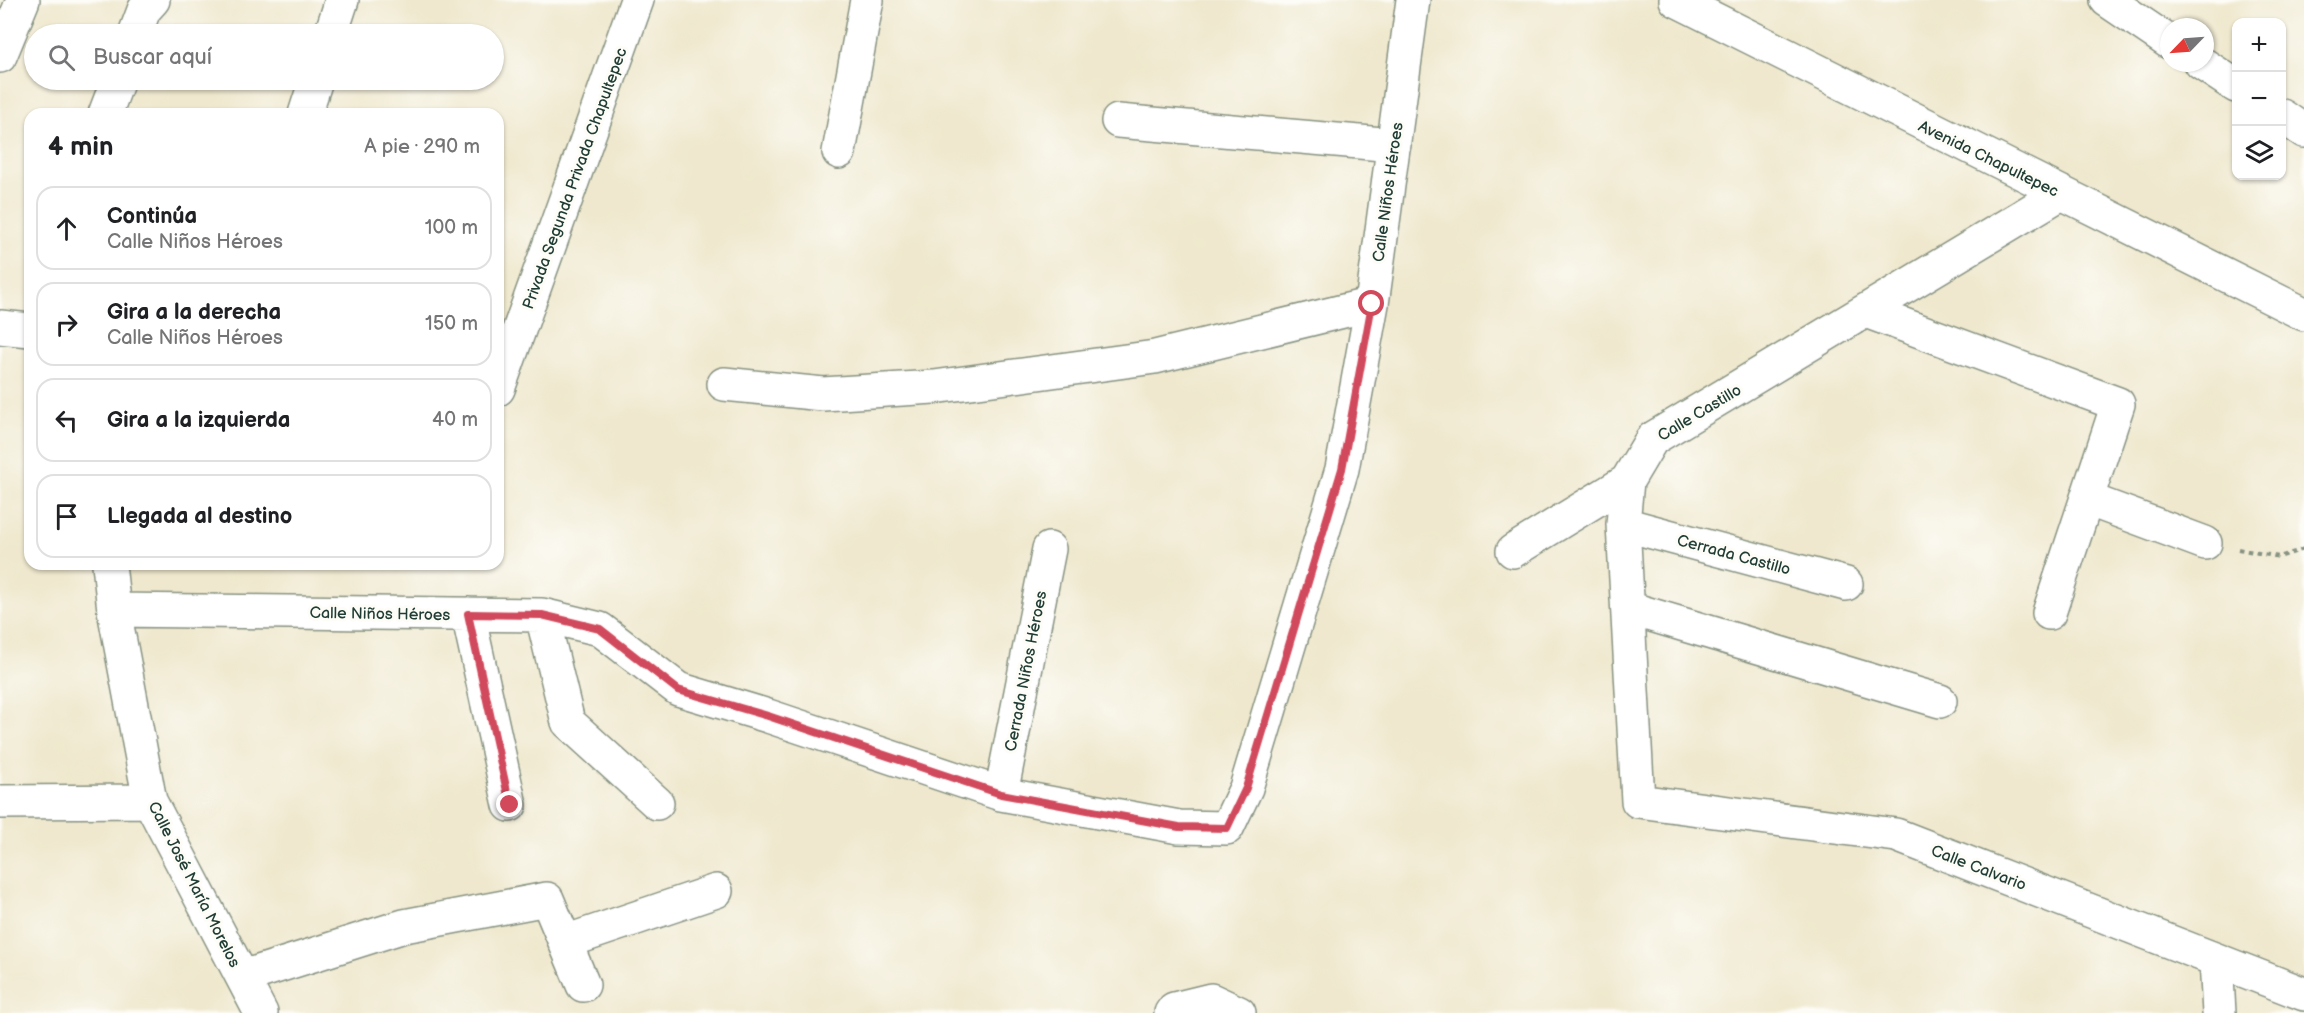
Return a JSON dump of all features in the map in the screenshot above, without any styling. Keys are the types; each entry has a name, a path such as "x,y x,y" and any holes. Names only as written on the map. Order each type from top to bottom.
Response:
{"street":[{"path":"0,57 23,0"},
{"path":"139,24 144,10 153,0"},
{"path":"334,24 342,0"},
{"name":"Privada Segunda Privada Chapultepec","path":"504,372 638,0"},
{"path":"839,152 867,0"},
{"name":"Calle Niños Héroes","path":"114,610 542,615 600,629 678,690 768,716 1001,794 1179,827 1227,828 1246,788 1342,469 1372,304 1413,0"},
{"name":"Avenida Chapultepec","path":"1676,0 2304,314"},
{"path":"2116,3 2160,35"},
{"path":"2214,72 2232,83"},
{"path":"107,108 114,90"},
{"path":"307,108 313,90"},
{"path":"2286,119 2304,131"},
{"path":"1118,121 1394,145"},
{"name":"Calle Castillo","path":"1638,801 1623,524 1627,481 1652,440 2061,194"},
{"path":"724,384 823,394 934,387 1155,357 1372,304"},
{"path":"1866,311 2118,405 2049,613"},
{"path":"1513,551 1627,481"},
{"path":"2087,499 2205,543"},
{"name":"Cerrada Castillo","path":"1623,524 1846,584"},
{"name":"Cerrada Niños Héroes","path":"1001,794 1049,549"},
{"name":"Calle José María Morelos","path":"110,570 114,610 150,801 261,1013"},
{"path":"1628,608 1940,701"},
{"path":"468,614 510,805"},
{"path":"542,615 568,722 657,803"},
{"path":"0,802 150,801"},
{"name":"Calle Calvario","path":"1638,801 1896,835 2304,994"},
{"path":"565,942 716,891"},
{"path":"243,977 404,926 547,899 583,985"},
{"path":"2216,960 2220,1013"},
{"path":"1171,1013 1174,1010 1210,1000 1239,1013"}],"path":[{"path":"2205,543 2279,557 2304,549"}],"route":[{"path":"510,805 468,614 542,615 600,629 678,690 768,716 1001,794 1179,827 1227,828 1246,788 1342,469 1372,304"}]}
